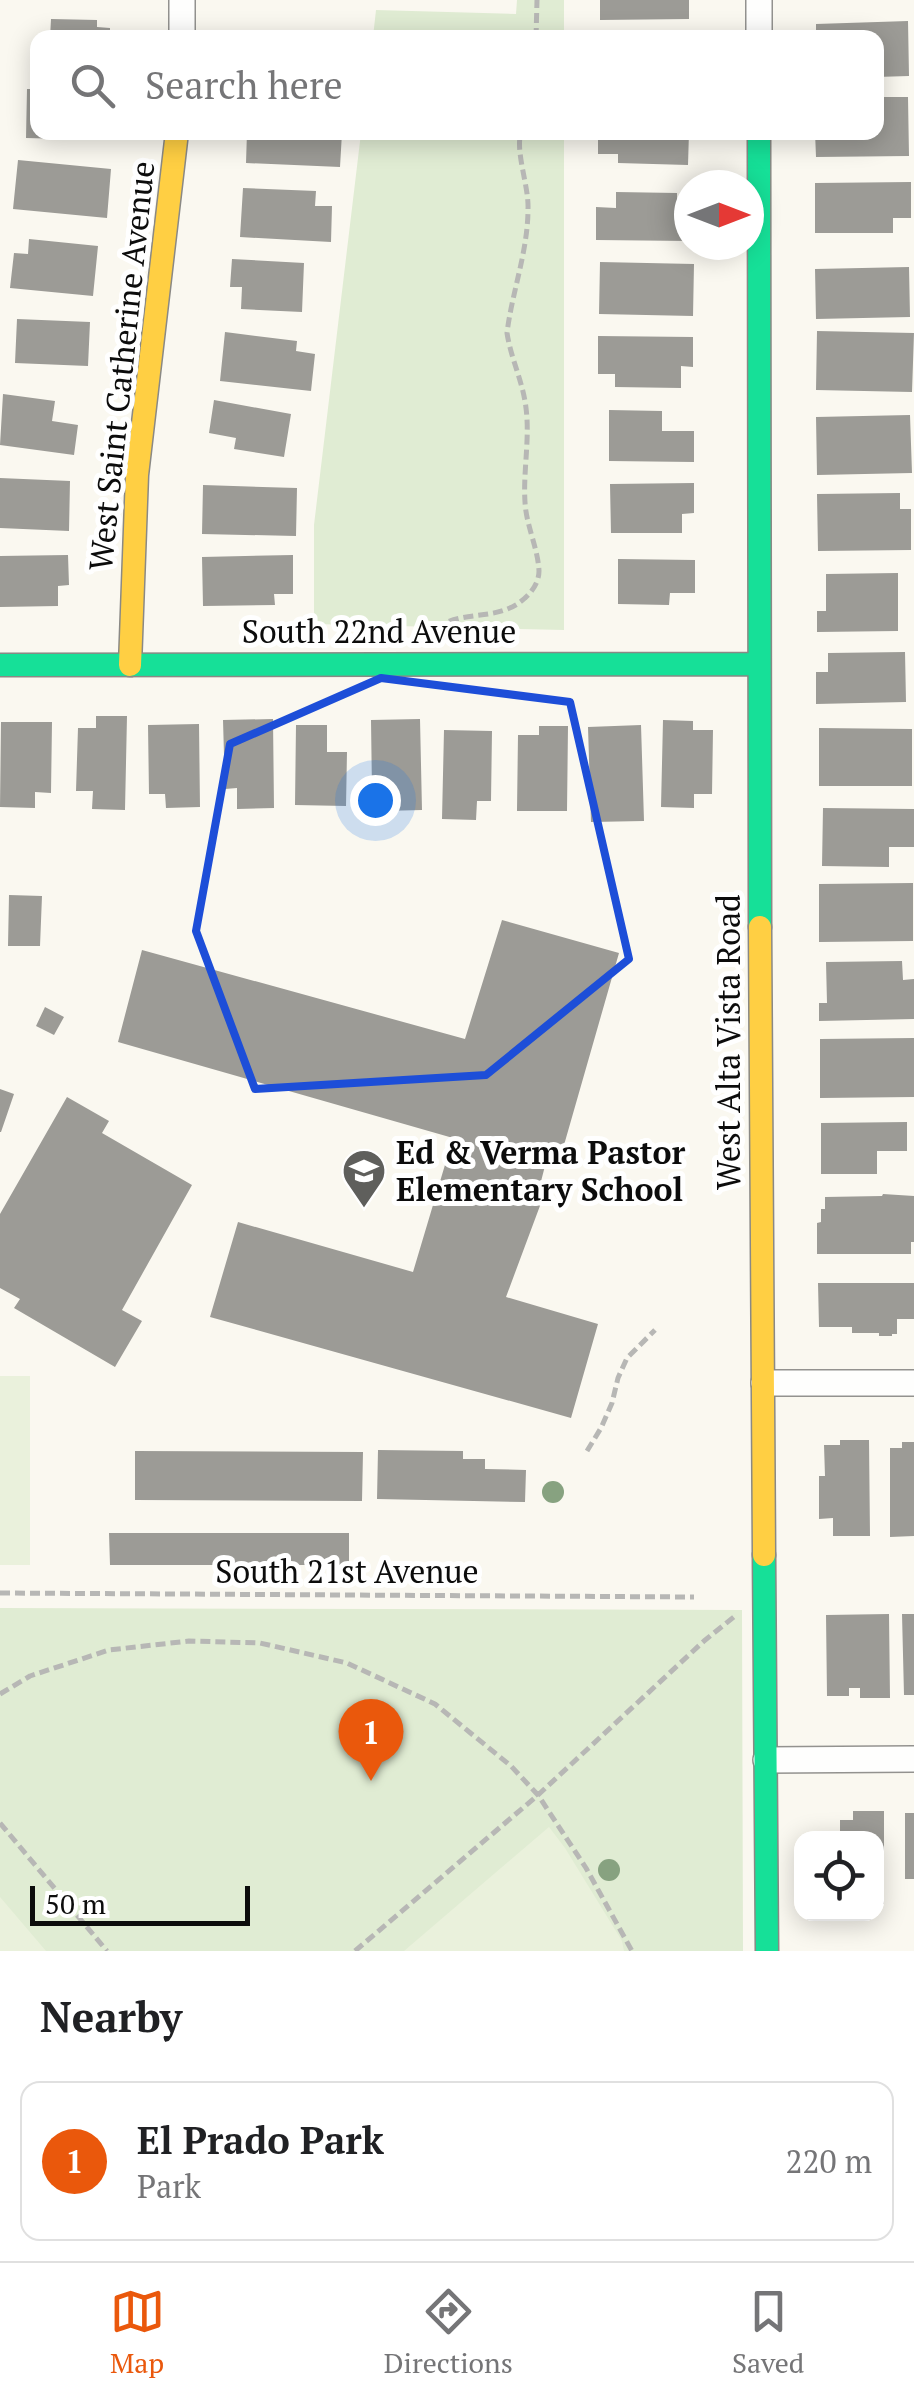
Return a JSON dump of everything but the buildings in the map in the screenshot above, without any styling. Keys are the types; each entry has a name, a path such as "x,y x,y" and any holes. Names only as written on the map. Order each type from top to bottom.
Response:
{"street":[{"path":"182,0 182,30"},
{"path":"759,0 759,30"},
{"name":"West Saint Catherine Avenue","path":"130,665 137,475 176,140"},
{"name":"West Alta Vista Road","path":"759,140 758,664 767,1951"},
{"name":"South 22nd Avenue","path":"0,665 758,664"},
{"path":"764,1383 914,1384"},
{"path":"766,1760 914,1758"}],"path":[{"path":"536,30 537,0"},
{"path":"441,634 445,623 452,620 511,609 538,582 525,505 527,413 508,333 528,210 520,140"},
{"path":"587,1451 606,1416 627,1358 655,1330"},
{"path":"355,1951 538,1795 704,1642 766,1592"},
{"name":"South 21st Avenue","path":"0,1593 694,1597"},
{"path":"0,1694 30,1676 109,1650 190,1640 260,1643 347,1663 435,1704 511,1766 538,1795 586,1868 632,1951"},
{"path":"0,1823 107,1951"}],"highlighted area":[{"path":"381,678 570,702 629,959 486,1075 255,1089 196,931 230,744"}],"green space":[{"path":"517,0 564,0 564,30 374,30 376,10 516,14"},
{"path":"360,140 564,140 564,630 314,624 314,525"},
{"path":"0,1376 30,1376 30,1565 0,1565"},
{"path":"0,1608 742,1610 743,1951 0,1951"},
{"path":"549,1827 622,1941 624,1951 404,1951"},
{"path":"0,1897 46,1951 0,1951"}],"traffic: fast":[{"path":"759,140 760,927"},
{"path":"0,665 758,664"},
{"path":"764,1555 767,1951"}],"traffic: slow":[{"path":"130,665 137,475 176,140"},
{"path":"760,927 764,1555"}],"place":[{"name":"Ed & Verma Pastor Elementary School","path":"364,1209"},
{"name":"El Prado Park","path":"371,1781"}]}
